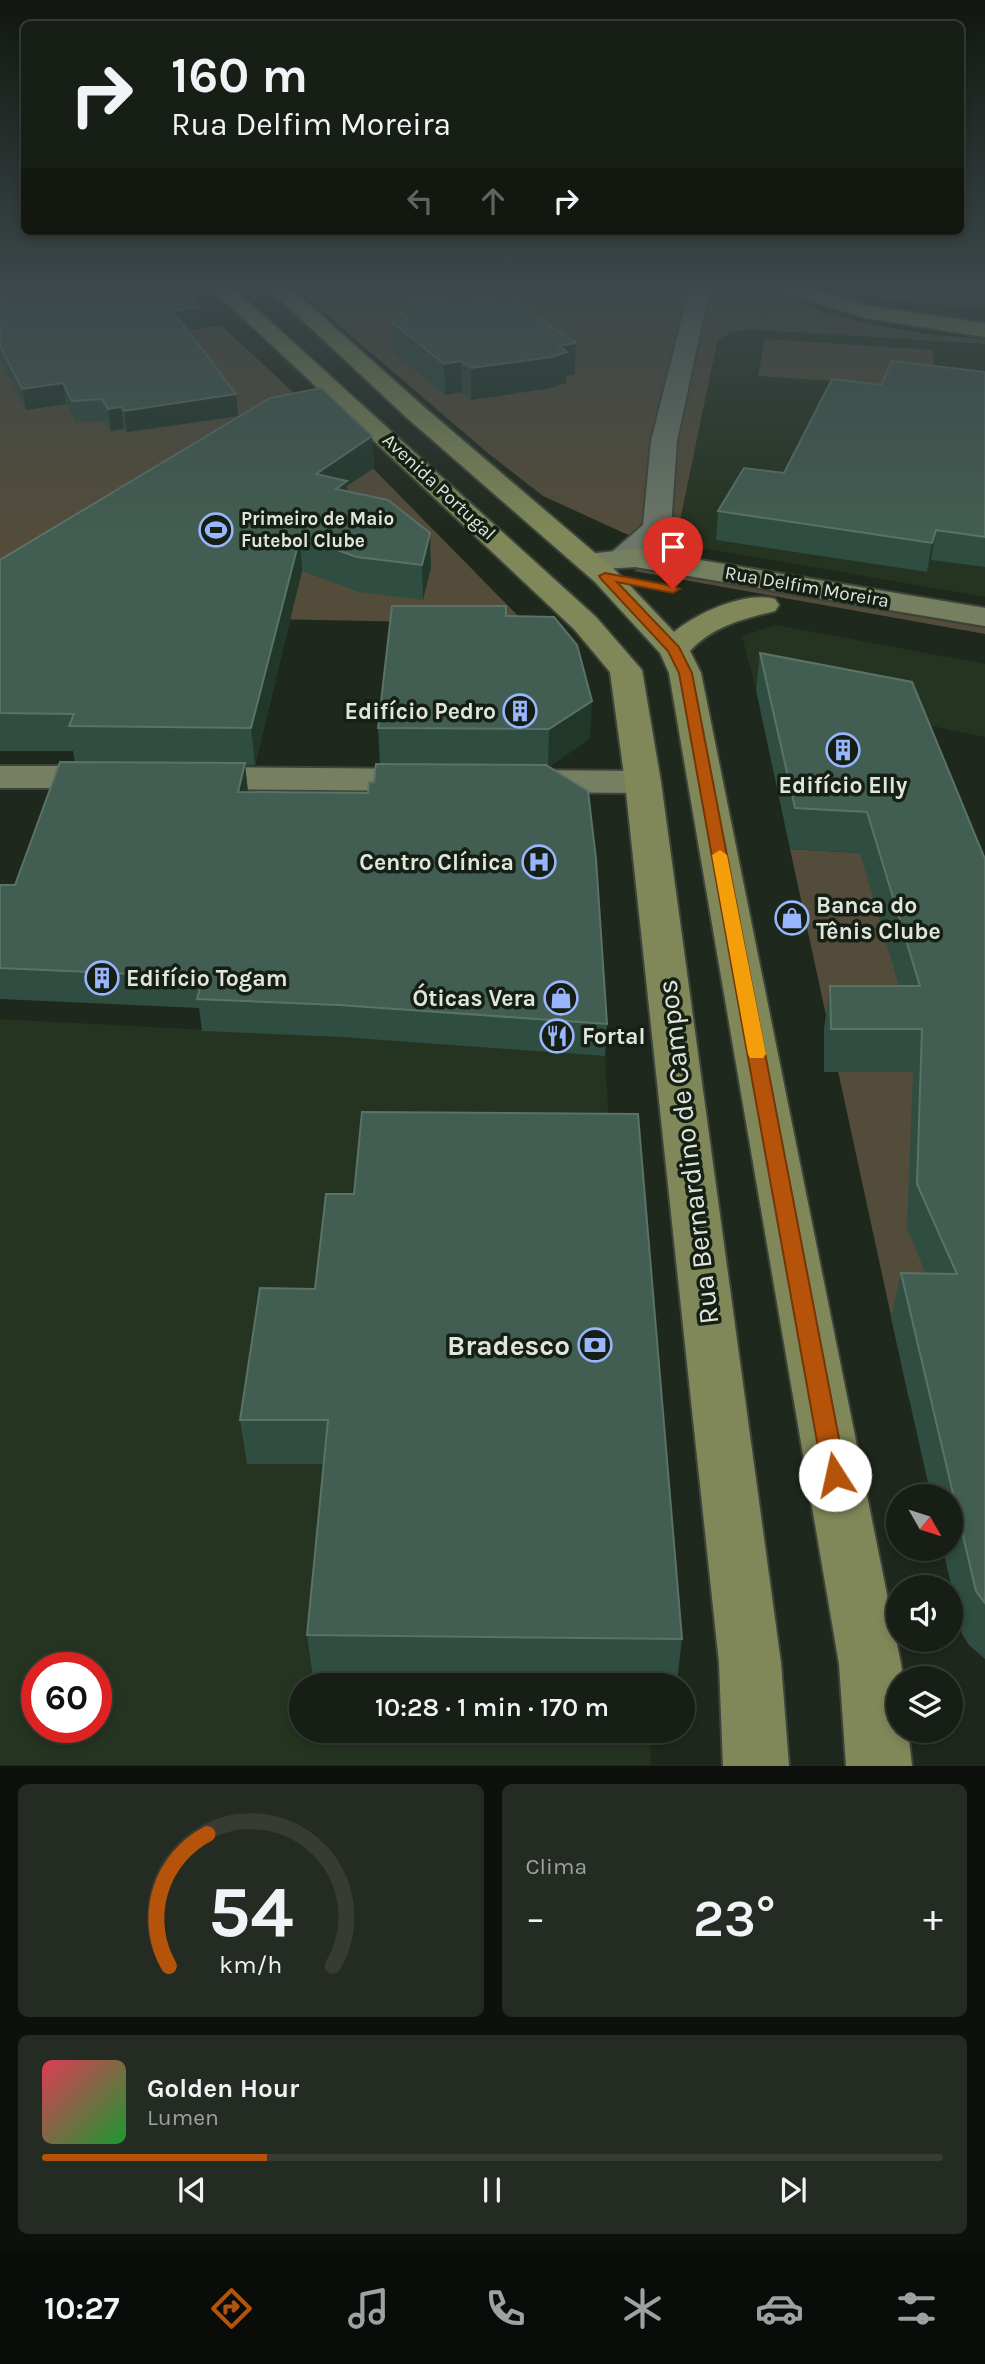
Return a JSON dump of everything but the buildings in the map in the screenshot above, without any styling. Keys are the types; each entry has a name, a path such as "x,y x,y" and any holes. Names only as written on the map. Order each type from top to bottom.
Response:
{"main road":[{"name":"Avenida Portugal","path":"310,368 417,465 534,577"},
{"name":"Avenida Portugal","path":"367,368 415,412 604,565"},
{"path":"534,577 604,565 674,650 685,673 870,1664 878,1766"},
{"name":"Rua Delfim Moreira","path":"604,565 764,605 985,645"},
{"name":"Rua Delfim Moreira","path":"604,565 985,617"},
{"name":"Rua Bernardino de Campos","path":"534,577 585,623 626,670 643,782 749,1649 756,1766"},
{"path":"674,650 684,637 710,619 764,605"},
{"path":"2,780 152,778 643,782"}],"street":[{"path":"604,565 657,528 664,441 680,368"}],"shaded area":[{"name":"Primeiro de Maio Futebol Clube","path":"0,368 268,368 355,450 526,624 0,614"},
{"path":"389,368 712,368 680,521 680,537 691,546 689,555 626,534 543,496 489,454"},
{"path":"712,368 985,368 985,597 691,546 680,538 680,521"},
{"path":"759,368 934,368 935,388 758,376"},
{"path":"637,569 985,628 985,634 634,571"},
{"path":"776,625 985,664 985,737 756,690 742,636"},
{"path":"790,849 985,860 985,1400 909,1399"},
{"path":"600,984 645,1673 289,1673 289,1743 650,1743 651,1765 0,1765 0,1019 341,1037"}],"slow traffic":[{"path":"720,855 757,1054"}],"place":[{"name":"Primeiro de Maio Futebol Clube","path":"216,530"},
{"name":"Edifício Pedro","path":"520,711"},
{"name":"Edifício Elly","path":"843,750"},
{"name":"Centro Clínica","path":"539,862"},
{"name":"Banca do Tênis Clube","path":"792,918"},
{"name":"Edifício Togam","path":"102,978"},
{"name":"Óticas Vera","path":"561,998"},
{"name":"Fortal","path":"557,1036"},
{"name":"Bradesco","path":"595,1345"}],"route":[{"path":"673,589 605,576 674,650 685,673 835,1475"}]}
